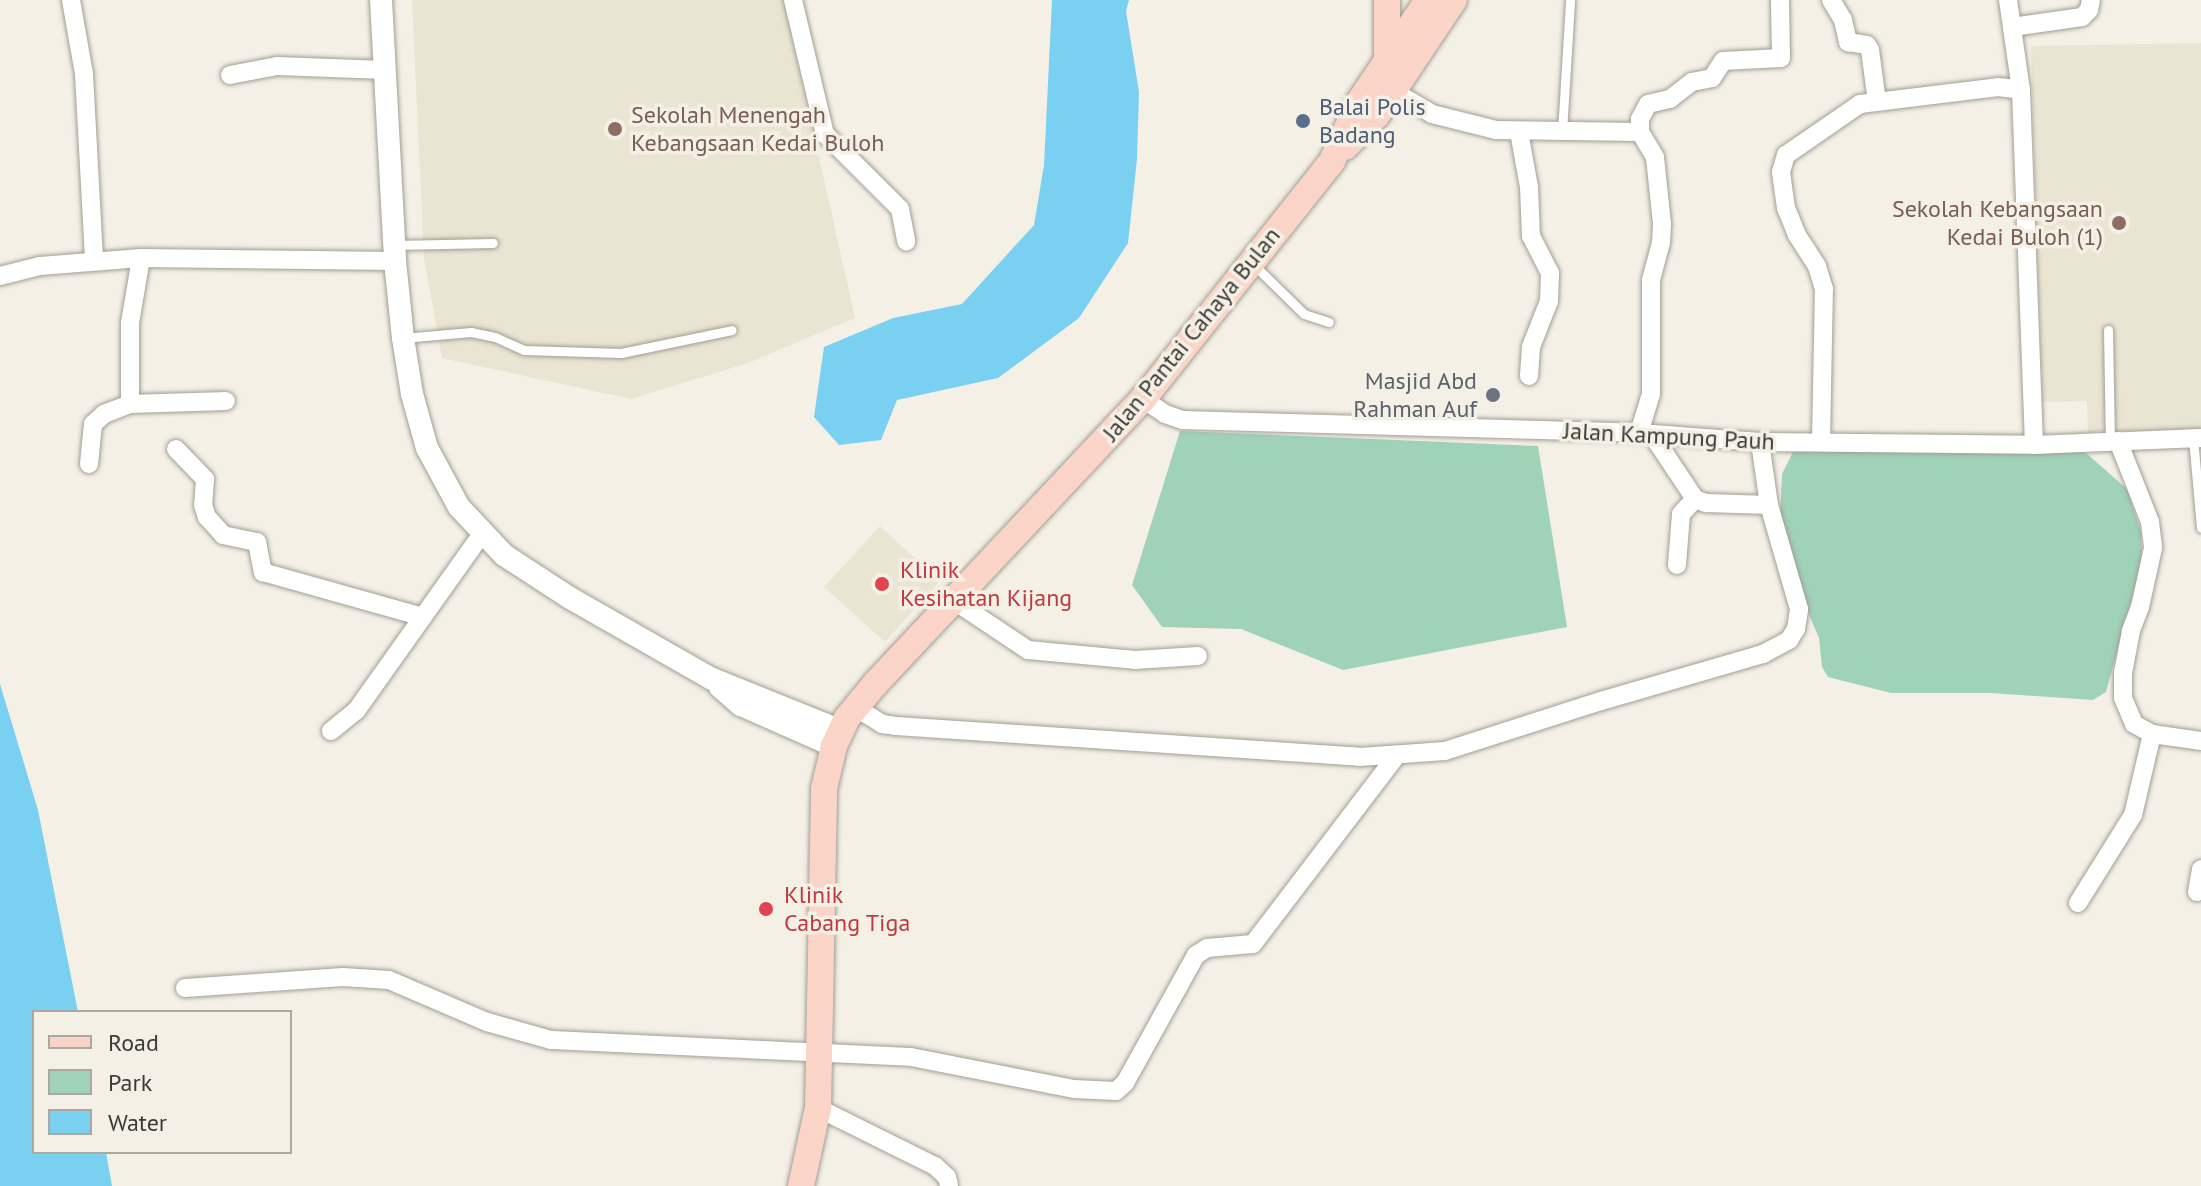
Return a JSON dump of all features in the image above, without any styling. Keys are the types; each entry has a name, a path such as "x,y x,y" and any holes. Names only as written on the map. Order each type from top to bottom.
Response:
{"main road":[{"path":"1386,81 1389,42 1387,0"},
{"name":"Jalan Pantai Cahaya Bulan","path":"801,1186 818,1108 824,789 838,738 855,707 1143,399 1336,153 1359,102 1386,81 1440,3"}],"street":[{"path":"71,0 84,74 94,260"},
{"path":"381,0 395,253 403,338 412,394 427,448 459,507 504,555 570,598 710,678 838,738"},
{"path":"793,0 825,134 900,209 906,241"},
{"path":"1769,505 1706,503 1695,499 1646,435 1651,394 1651,280 1661,243 1662,224 1655,157 1640,132 1640,119 1648,104 1670,99 1692,82 1709,80 1723,61 1781,58 1780,0"},
{"path":"1831,0 1843,20 1848,42 1867,45 1870,50 1877,102"},
{"path":"2008,0 2021,90 2034,445"},
{"path":"2012,27 2082,17 2089,10 2091,0"},
{"path":"230,75 277,66 385,70"},
{"path":"1386,81 1412,105 1452,121 1519,132 1640,132"},
{"path":"1821,442 1824,289 1817,266 1790,222 1781,172 1791,150 1821,133 1852,107 1998,87 2021,90"},
{"path":"1519,132 1529,187 1531,236 1537,255 1548,268 1550,283 1549,301 1531,347 1529,376"},
{"path":"0,276 40,266 94,260 395,253"},
{"path":"130,404 130,323 141,258"},
{"name":"Jalan Kampung Pauh","path":"1143,399 1165,414 1182,420 1646,435 1760,442 2034,445 2197,438"},
{"path":"89,464 93,424 104,414 130,404 226,401"},
{"path":"2114,441 2150,522 2153,548 2140,607 2131,631 2123,673 2123,698 2134,724 2152,734 2201,741"},
{"path":"855,707 870,718 896,726 1360,757 1445,751 1776,650 1796,629 1799,609 1769,505 1760,442"},
{"path":"176,449 205,479 203,505 207,517 223,535 257,542 263,572 423,617"},
{"path":"1677,565 1681,514 1695,499"},
{"path":"331,731 356,711 482,534"},
{"path":"953,600 1028,650 1135,660 1198,656"},
{"path":"2078,903 2133,815 2152,734"},
{"path":"185,988 343,977 389,980 487,1022 551,1040 821,1050 911,1057 1074,1089 1116,1091 1125,1083 1196,955 1207,948 1253,944 1396,756"},
{"path":"2197,892 2201,869"},
{"path":"818,1108 935,1166 947,1177 949,1186"}],"lane":[{"path":"1562,132 1570,0"},
{"path":"395,253 493,243"},
{"path":"1251,262 1304,314 1329,322"},
{"path":"403,338 471,332 495,337 524,350 621,353 732,330"},
{"path":"2108,330 2114,441"},
{"path":"2197,438 2201,528"}],"shaded area":[{"name":"Sekolah Menengah Kebangsaan Kedai Buloh","path":"412,0 784,0 855,318 748,363 631,399 442,358 424,258"},
{"name":"Sekolah Kebangsaan Kedai Buloh (1)","path":"2201,43 2201,429 2088,432 2087,401 2042,402 2031,46"},
{"name":"Klinik Kesihatan Kijang","path":"880,526 940,581 885,642 824,587"}],"green space":[{"path":"1180,431 1538,446 1567,627 1343,670 1241,629 1162,627 1132,585"},
{"path":"2062,449 2085,452 2127,489 2141,532 2142,561 2106,692 2093,700 1991,693 1891,693 1828,677 1822,667 1819,638 1804,603 1780,518 1782,474 1794,450"}],"water":[{"path":"1052,0 1129,0 1126,11 1139,92 1137,159 1128,243 1079,318 998,378 897,400 881,440 839,445 814,417 824,347 893,318 962,304 1034,225 1044,165"},
{"path":"0,684 38,810 78,1010 32,1010 32,1154 106,1154 112,1186 0,1186"}],"place":[{"name":"Balai Polis Badang","path":"1303,121"},
{"name":"Sekolah Menengah Kebangsaan Kedai Buloh","path":"615,129"},
{"name":"Sekolah Kebangsaan Kedai Buloh (1)","path":"2119,223"},
{"name":"Masjid Abd Rahman Auf","path":"1493,395"},
{"name":"Klinik Kesihatan Kijang","path":"882,584"},
{"name":"Klinik Cabang Tiga","path":"766,909"}]}
